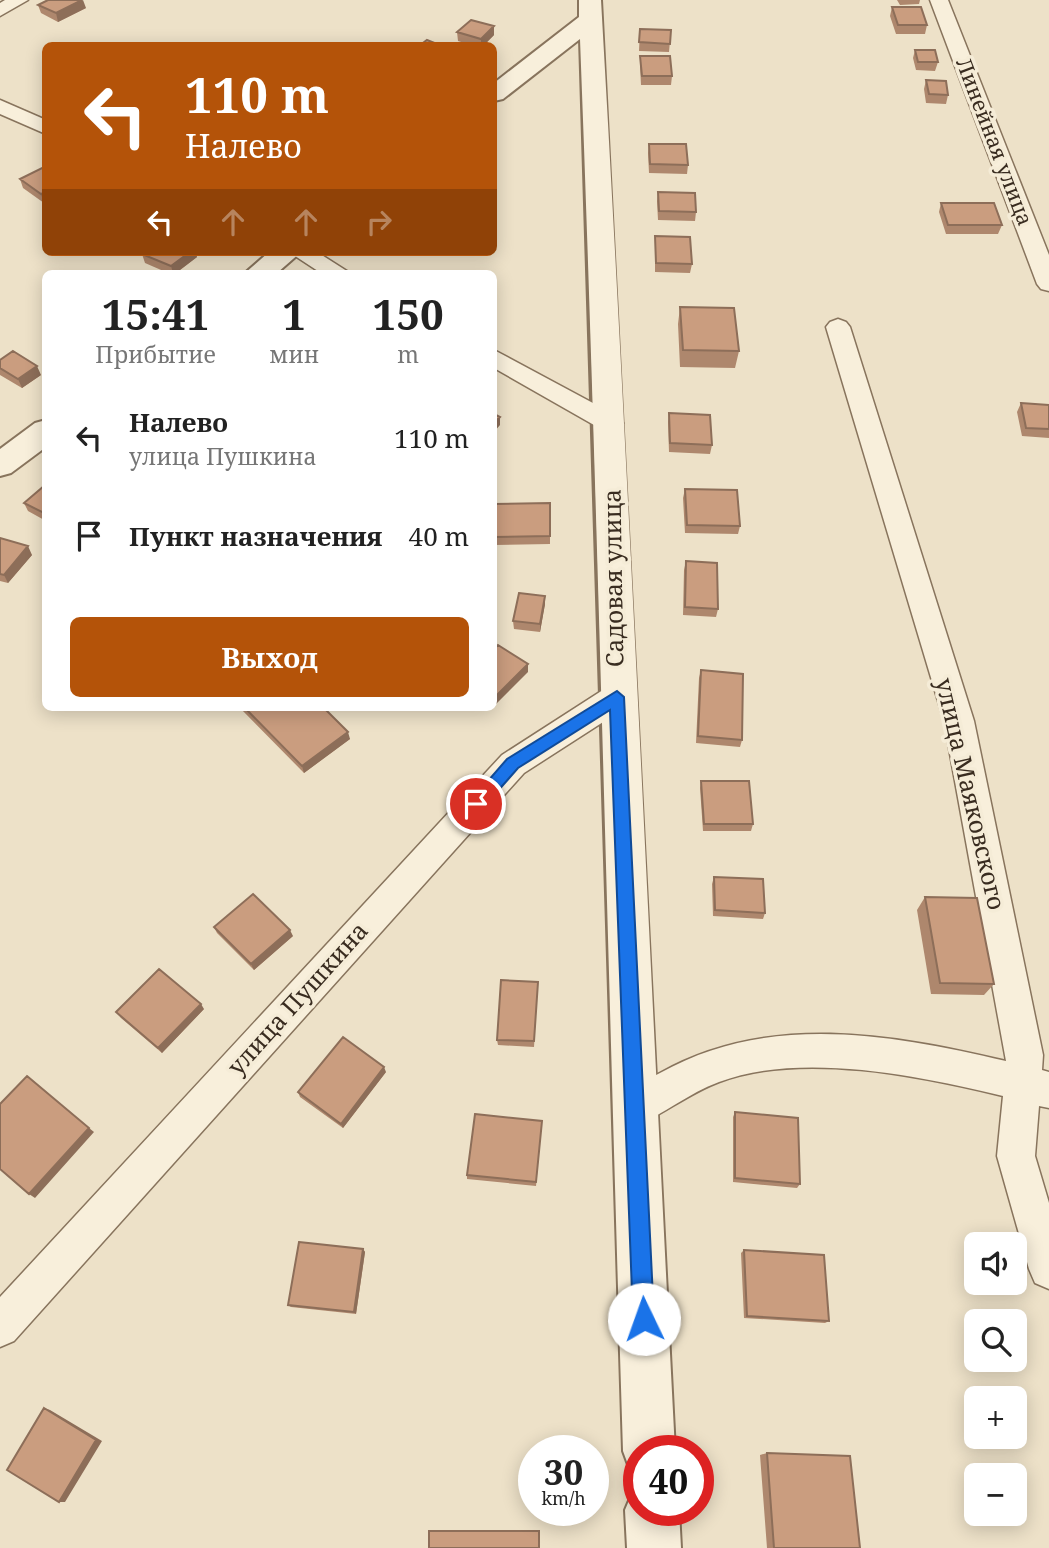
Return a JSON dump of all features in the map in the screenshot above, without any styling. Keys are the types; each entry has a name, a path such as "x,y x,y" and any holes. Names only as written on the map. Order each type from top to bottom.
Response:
{"street":[{"path":"0,10 19,0"},
{"name":"Линейная улица","path":"939,0 1049,284"},
{"path":"497,91 590,10"},
{"name":"Садовая улица","path":"590,10 610,422 617,697 648,1435"},
{"path":"0,106 42,126"},
{"path":"263,270 282,256"},
{"path":"307,256 333,270"},
{"name":"улица Маяковского","path":"838,327 959,721 1025,1055 1036,1087 1016,1156 1049,1269"},
{"path":"497,360 610,422"},
{"path":"0,465 42,434"},
{"name":"улица Пушкина","path":"1,1325 513,764 617,697"},
{"path":"635,1108 722,1062 802,1050 906,1059 1036,1087"},
{"path":"653,1526 654,1548"}],"building":[{"path":"48,0 82,0 56,13 38,5"},
{"path":"892,7 921,7 927,25 898,25"},
{"path":"471,20 494,26 481,39 457,32"},
{"path":"640,29 671,30 670,44 639,42"},
{"path":"915,50 935,50 938,62 918,62"},
{"path":"640,56 670,56 672,76 642,76"},
{"path":"926,80 946,81 948,95 929,94"},
{"path":"649,144 686,144 688,165 650,164"},
{"path":"42,168 42,193 41,194 20,179"},
{"path":"658,192 695,193 696,212 659,211"},
{"path":"941,203 994,203 1002,225 948,225"},
{"path":"655,236 690,237 692,264 656,263"},
{"path":"147,256 185,256 171,266"},
{"path":"680,307 734,308 739,351 683,350"},
{"path":"13,351 37,366 18,379 0,368 0,360"},
{"path":"1021,403 1049,405 1049,429 1026,428"},
{"path":"669,413 710,415 712,445 670,443"},
{"path":"42,488 42,512 24,503"},
{"path":"685,489 737,490 740,526 687,525"},
{"path":"550,503 550,536 497,537 497,504"},
{"path":"0,538 28,546 4,575 0,574"},
{"path":"686,561 717,563 718,609 685,607"},
{"path":"519,593 545,596 540,624 513,621"},
{"path":"497,646 528,664 497,695"},
{"path":"701,670 743,674 742,740 698,736"},
{"path":"248,711 327,711 348,732 302,766"},
{"path":"701,781 749,781 753,824 704,824"},
{"path":"714,877 763,879 765,913 715,910"},
{"path":"253,894 290,930 251,964 214,927"},
{"path":"925,897 977,898 994,984 940,983"},
{"path":"159,969 201,1004 158,1048 116,1012"},
{"path":"501,980 538,982 534,1041 497,1040"},
{"path":"343,1037 384,1067 341,1124 298,1092"},
{"path":"27,1076 89,1128 29,1194 0,1169 0,1104"},
{"path":"735,1112 798,1118 800,1184 735,1178"},
{"path":"475,1114 542,1121 536,1182 467,1175"},
{"path":"299,1242 363,1249 354,1312 288,1305"},
{"path":"744,1250 824,1255 829,1321 747,1316"},
{"path":"44,1408 96,1440 59,1502 7,1470"},
{"path":"767,1453 850,1456 860,1548 774,1548"},
{"path":"429,1531 539,1531 539,1548 429,1548"}],"route":[{"path":"476,804 513,764 617,697 644,1319"}]}
